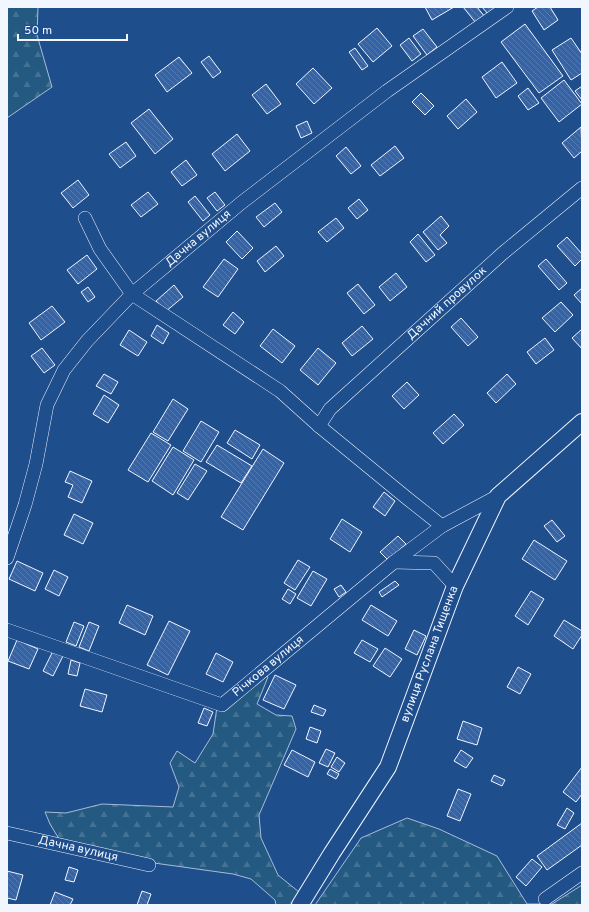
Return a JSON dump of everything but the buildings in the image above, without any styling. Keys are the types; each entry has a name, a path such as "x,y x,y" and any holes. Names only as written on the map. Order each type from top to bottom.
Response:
{"street":[{"name":"Дачна вулиця","path":"7,558 25,505 36,464 47,405 64,370 87,341 132,294 242,203 387,91 507,7"},
{"name":"Дачний провулок","path":"319,426 330,409 497,258 582,188"},
{"path":"85,218 100,249 132,294 280,391 319,426 408,500 442,526"},
{"name":"вулиця Руслана Тищенка","path":"300,905 388,767 455,586 498,496 582,422"},
{"name":"Річкова вулиця","path":"7,630 222,705 394,562 442,526 498,496"},
{"path":"394,562 434,563 455,586"},
{"name":"Дачна вулиця","path":"7,833 149,865"},
{"path":"545,899 582,873"}],"green space":[{"path":"7,7 38,7 37,35 52,87 7,118"},
{"path":"260,670 268,677 257,704 276,715 292,716 296,729 259,815 261,838 278,875 299,892 292,905 276,905 275,900 251,879 233,874 154,863 59,839 45,812 66,813 102,804 173,807 179,787 170,763 177,751 195,763 213,734 217,707"},
{"path":"407,818 439,829 497,856 527,904 552,904 582,885 582,905 315,905 361,838"}]}
